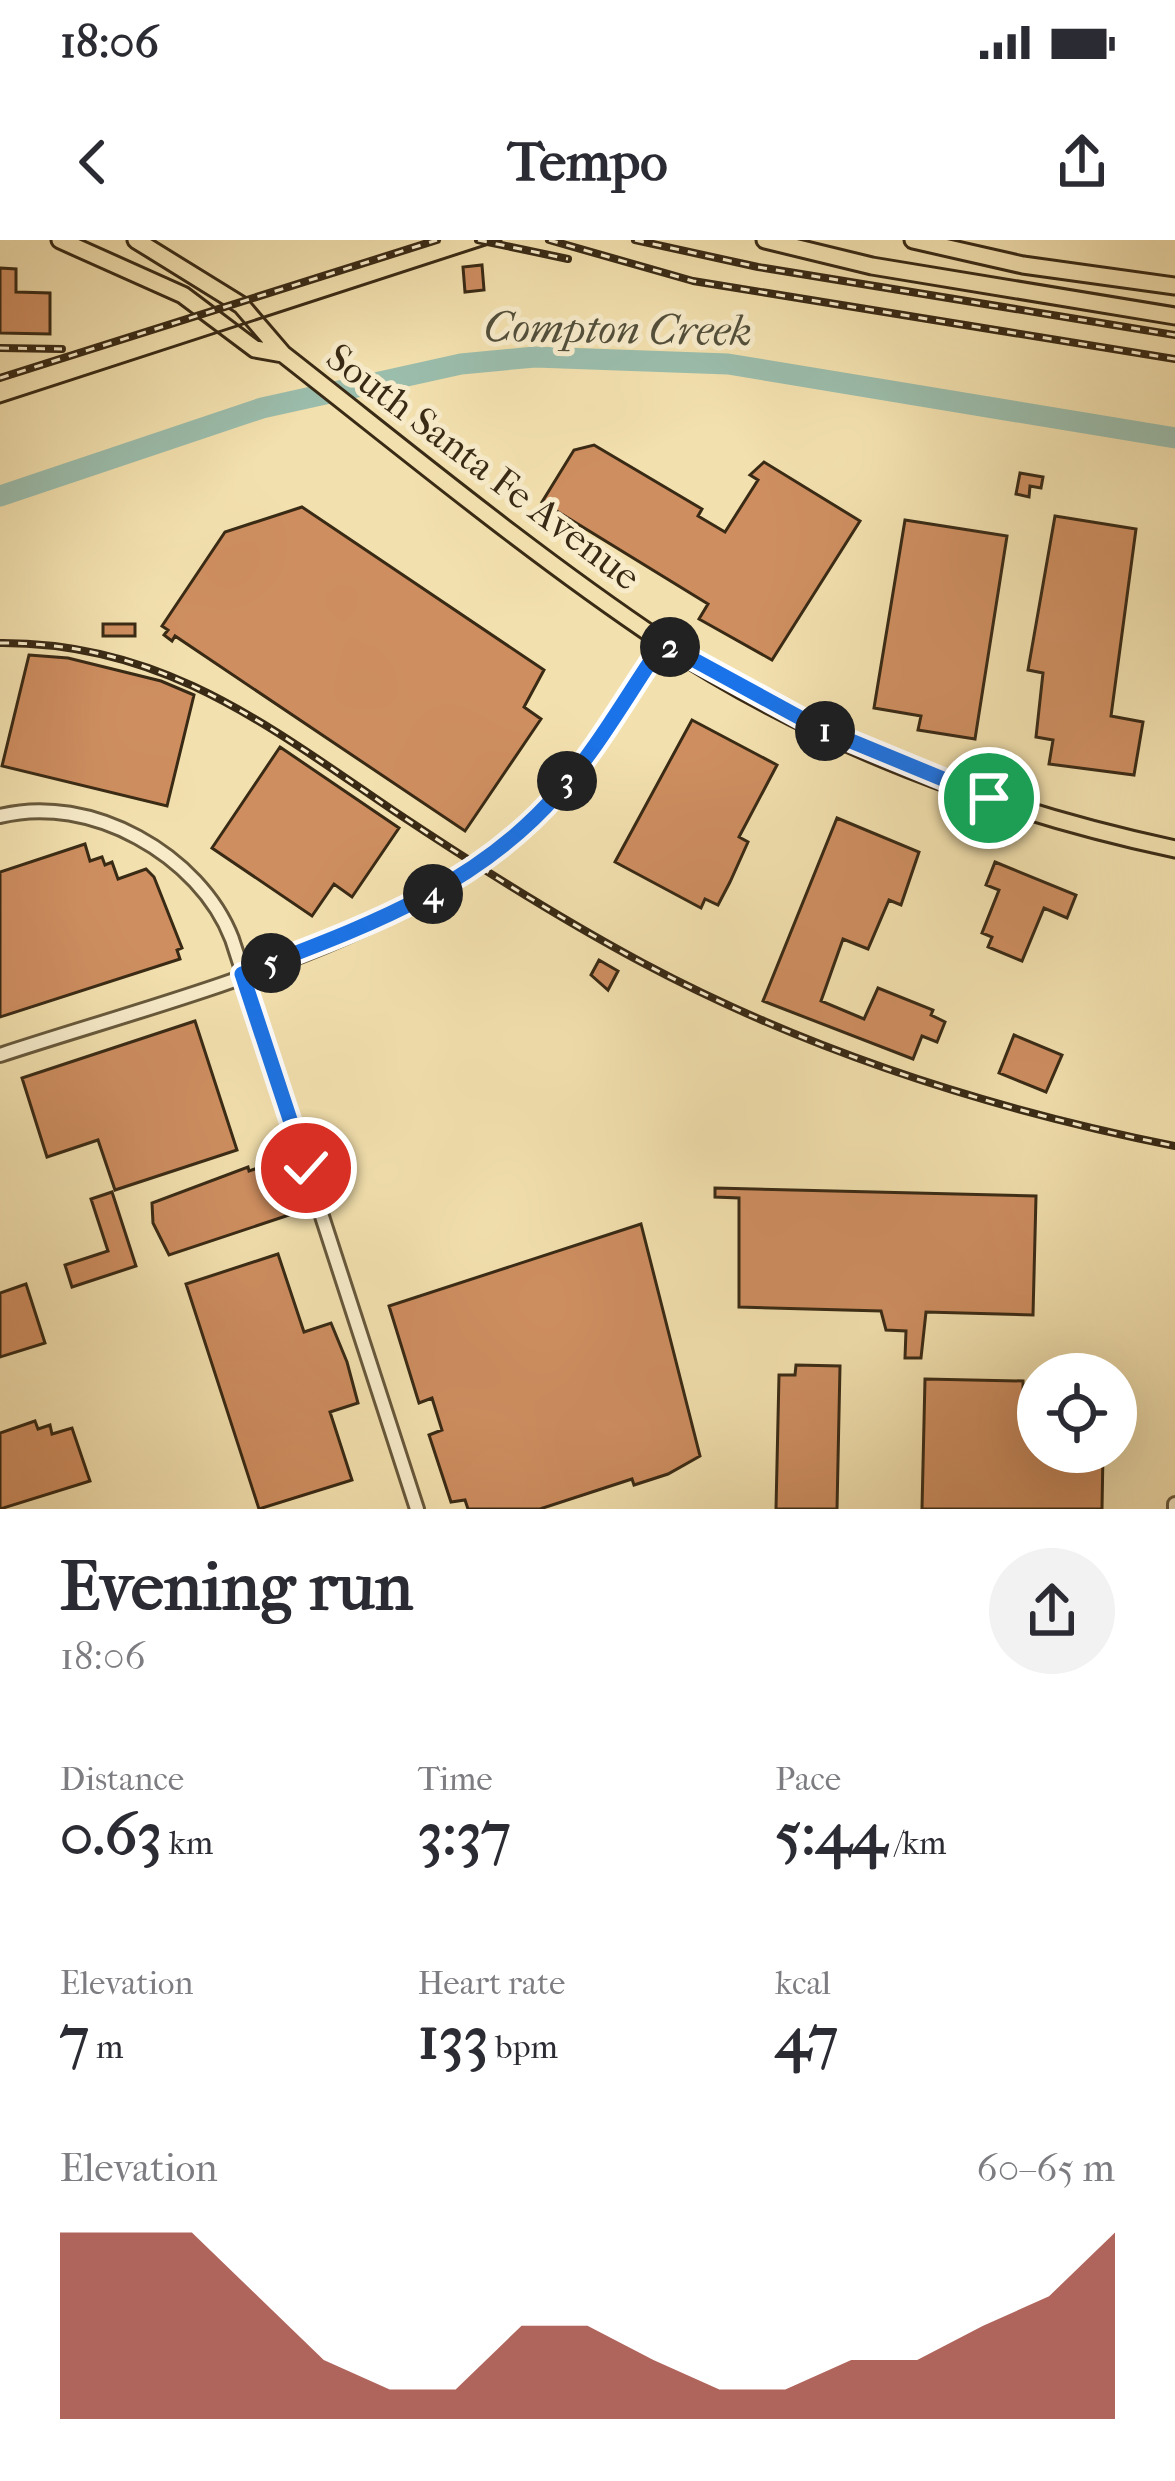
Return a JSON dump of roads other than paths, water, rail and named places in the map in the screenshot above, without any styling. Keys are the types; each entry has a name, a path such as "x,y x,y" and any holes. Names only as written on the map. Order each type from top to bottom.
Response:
{"main road":[{"name":"South Santa Fe Avenue","path":"60,240 140,274 220,318 255,349 283,354"},
{"name":"South Santa Fe Avenue","path":"136,240 241,305 283,354 663,643 785,711 935,778 1083,827 1175,849"},
{"path":"765,240 872,266 1175,316"},
{"path":"913,240 1023,265 1175,286"},
{"path":"140,274 152,248"}],"street":[{"path":"0,1054 242,974 418,905 519,832 559,792 663,643"},
{"path":"0,816 33,812 75,817 150,845 191,874 213,898 417,1509"}],"waterway":[{"name":"Compton Creek","path":"0,496 262,408 461,364 535,357 728,364 1175,438"}],"tram line":[{"path":"0,403 501,240"}],"railway":[{"path":"0,378 437,240"},
{"path":"478,240 568,259"},
{"path":"549,240 693,281 1175,359"},
{"path":"635,240 758,267 1175,335"},
{"path":"0,348 62,349"},
{"path":"0,643 58,646 112,657 210,694 579,927 771,1024 969,1095 1175,1146"}]}
